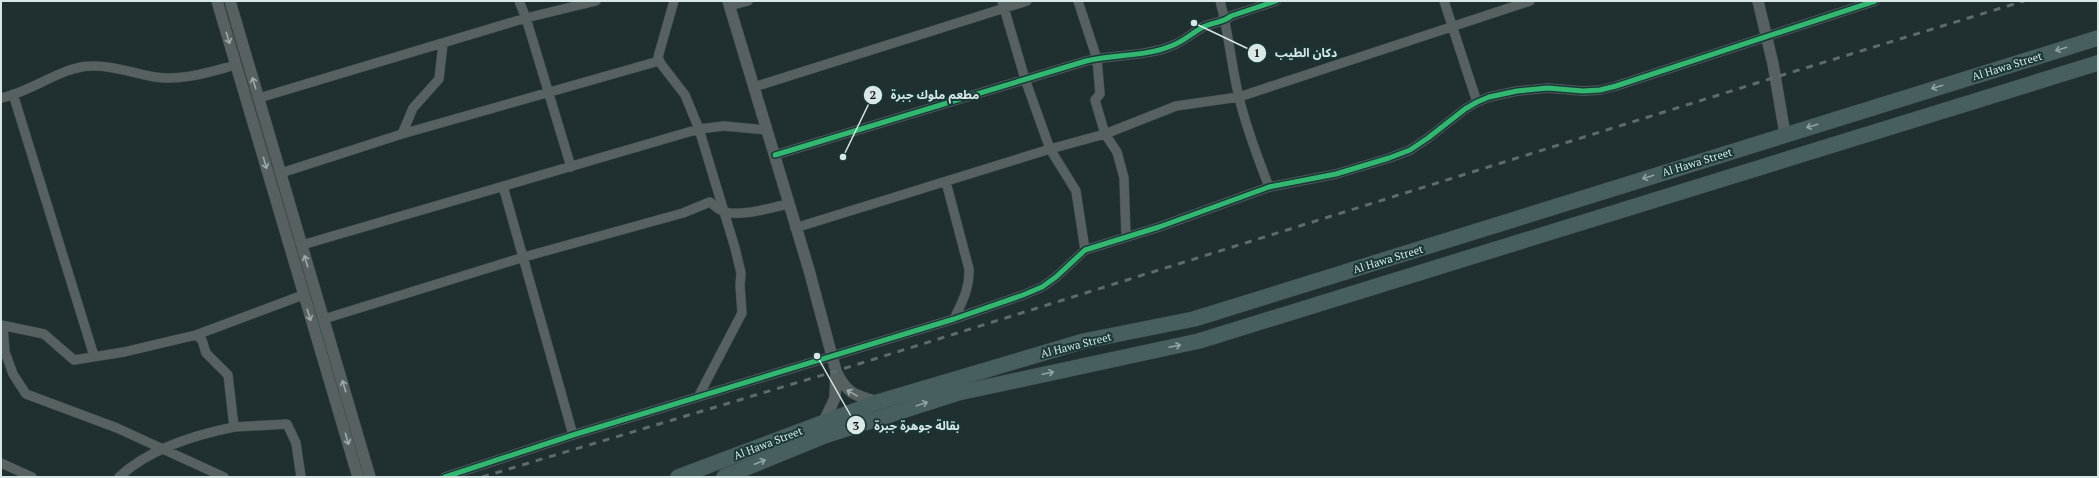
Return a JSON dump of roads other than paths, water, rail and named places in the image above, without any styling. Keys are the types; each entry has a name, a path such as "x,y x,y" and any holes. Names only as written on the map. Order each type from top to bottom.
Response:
{"highway":[{"name":"Al Hawa Street","path":"678,477 878,402 1084,341 1194,319 1785,134 2098,38"},
{"name":"Al Hawa Street","path":"724,477 824,436 958,393 1199,341 2098,63"}],"street":[{"path":"216,1 358,477"},
{"path":"230,1 370,477"},
{"path":"519,1 526,18 571,167"},
{"path":"259,98 526,18 596,1"},
{"path":"674,1 659,52 659,61 685,95 699,129 739,261 742,313 698,397"},
{"path":"748,1 728,4 768,130 836,371 843,386 850,393 878,402"},
{"path":"754,87 1003,5 1027,1"},
{"path":"1078,1 1097,58 1100,94 1095,100 1106,134 1117,152 1124,178 1126,238"},
{"path":"1220,1 1226,21 1239,98 1268,188"},
{"path":"775,155 1097,58 1140,54 1170,47 1182,42 1205,26 1226,21 1231,16 1276,1"},
{"path":"1444,1 1477,102"},
{"path":"795,228 1050,149 1106,134 1176,106 1239,98 1530,1"},
{"path":"1758,1 1776,77 1785,134"},
{"path":"445,477 573,435 954,319 1042,287 1056,277 1085,250 1126,238 1268,188 1336,174 1410,150 1477,102 1516,91 1548,88 1600,90 1766,35 1875,1"},
{"path":"1003,5 1050,149 1076,192 1085,250"},
{"path":"402,134 413,108 439,79 443,44"},
{"path":"281,172 402,134 659,61"},
{"path":"1,98 74,69 92,66 112,67 155,77 175,78 236,65"},
{"path":"13,94 94,356"},
{"path":"302,245 699,129 724,126 768,130"},
{"path":"946,182 969,269 970,280 967,291 954,319"},
{"path":"503,186 524,257 543,333 573,435"},
{"path":"324,319 524,257 683,212 710,202 723,212 755,211 788,204"},
{"path":"224,477 162,450 117,428 26,394 13,374 5,352 2,326 44,334 74,360 124,352 196,335 303,295"},
{"path":"196,335 202,340 206,353 228,375 234,427"},
{"path":"824,421 835,398 836,371"},
{"path":"118,477 129,467 162,450 189,439 234,427 287,424 296,443 300,477"},
{"path":"1,463 32,477"}],"railway":[{"path":"482,477 836,371 2024,1"}],"place":[{"name":"دكان الطيب","path":"1194,23"},
{"name":"مطعم ملوك جبرة","path":"843,157"},
{"name":"بقالة جوهرة جبرة","path":"817,356"}]}
